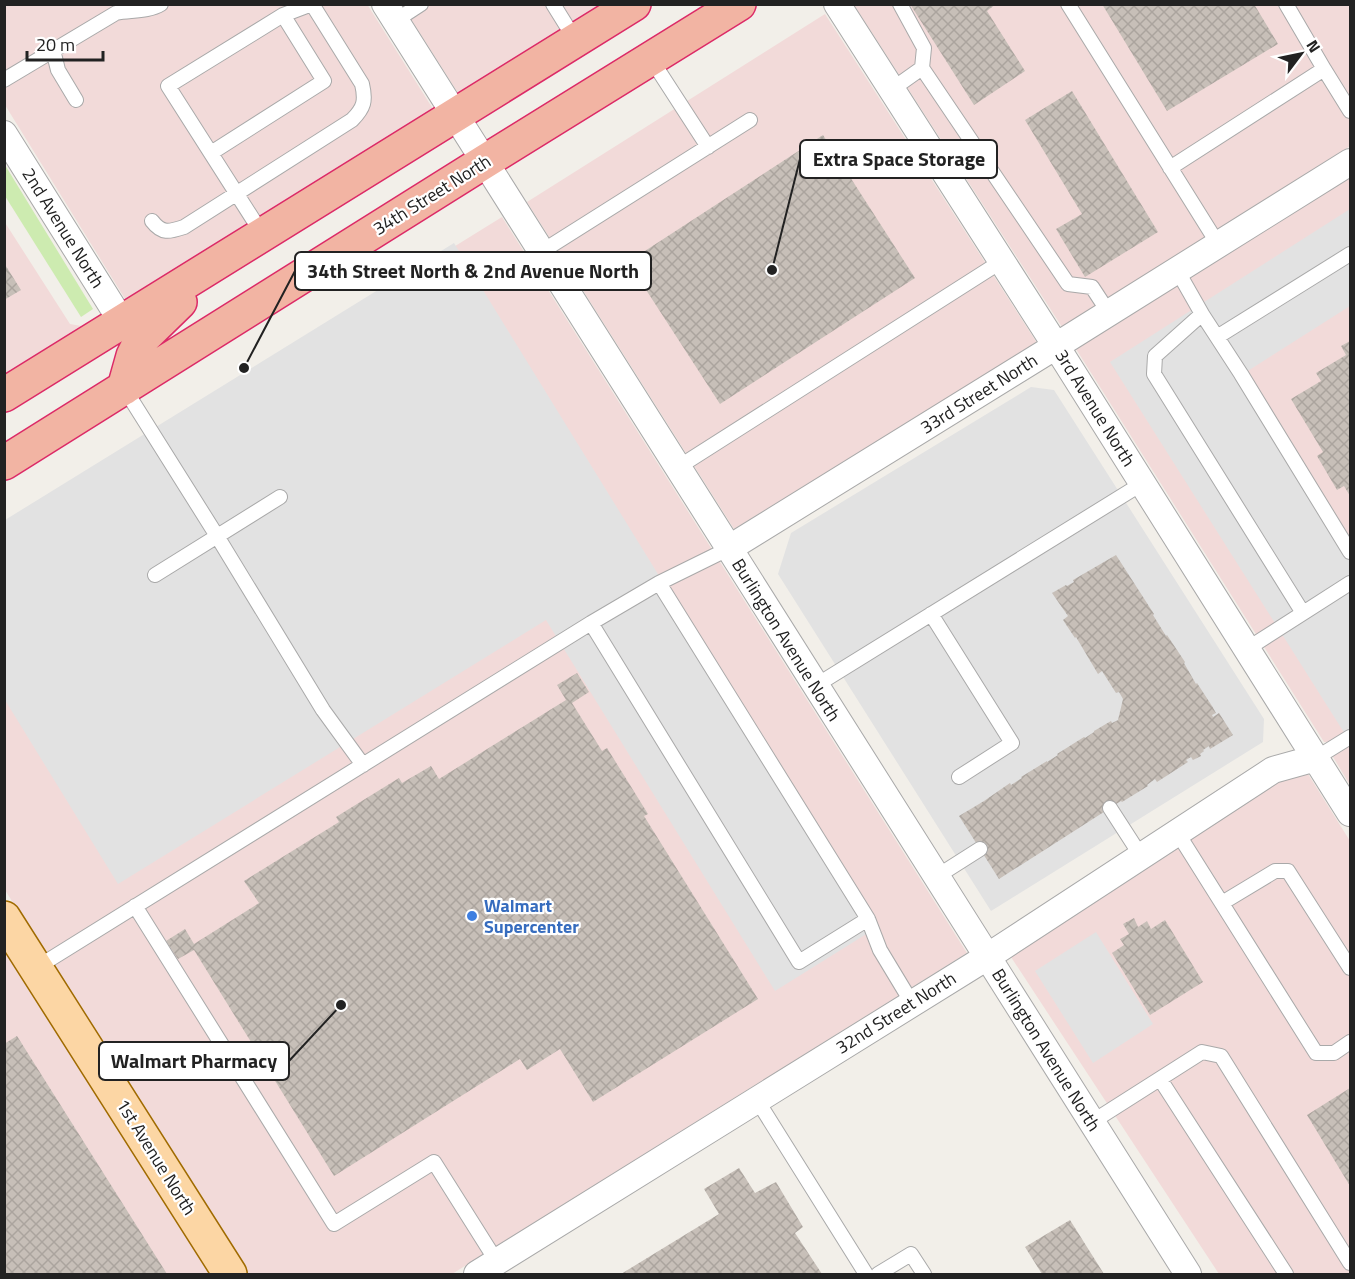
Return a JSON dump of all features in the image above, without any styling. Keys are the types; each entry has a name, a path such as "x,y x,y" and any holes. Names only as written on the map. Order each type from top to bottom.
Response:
{"highway":[{"name":"34th Street North","path":"4,463 739,4"},
{"path":"4,395 576,41 623,7"},
{"path":"124,388 133,356 141,340 222,260"}],"main road":[{"name":"1st Avenue North","path":"4,918 230,1275"}],"street":[{"name":"3rd Avenue North","path":"837,4 1143,483 1350,813"},
{"name":"Burlington Avenue North","path":"390,13 1188,1275"},
{"name":"2nd Avenue North","path":"4,134 122,322"},
{"name":"33rd Street North","path":"728,549 1350,162"},
{"name":"32nd Street North","path":"487,1268 987,957 1273,770 1316,758"}],"lane":[{"path":"4,80 116,13 153,9 160,4"},
{"path":"152,221 158,229 165,231 184,227 237,194 352,120 361,111 365,96 362,84 312,4 283,15 168,86 237,194 262,235"},
{"path":"390,13 421,4"},
{"path":"553,4 576,41"},
{"path":"900,4 924,48 922,68 1068,284 1092,287 1109,313"},
{"path":"1068,4 1218,244"},
{"path":"1286,4 1350,111"},
{"path":"211,153 324,81 283,15"},
{"path":"53,50 58,70 76,100"},
{"path":"651,59 708,147"},
{"path":"891,90 922,68"},
{"path":"1170,168 1324,69"},
{"path":"541,252 750,120"},
{"path":"942,168 976,147"},
{"path":"1217,338 1350,254"},
{"path":"677,468 1002,261"},
{"path":"1178,270 1202,314 1350,552"},
{"path":"1202,314 1155,356 1154,374 1303,613"},
{"path":"124,388 324,710 363,765"},
{"path":"815,686 1143,483"},
{"path":"155,575 280,497"},
{"path":"36,968 591,623 659,583 728,549"},
{"path":"659,583 868,919 880,950 912,1004"},
{"path":"1247,649 1350,583"},
{"path":"931,614 1012,743 959,777"},
{"path":"591,623 799,962 868,919"},
{"path":"1316,758 1350,737"},
{"path":"1110,808 1141,856"},
{"path":"1177,832 1316,1053 1334,1053 1350,1042"},
{"path":"936,877 980,849"},
{"path":"1222,903 1275,871 1288,871 1350,968"},
{"path":"135,906 334,1224 434,1162 487,1268"},
{"path":"1092,1122 1202,1052 1221,1056 1350,1263"},
{"path":"1160,1078 1286,1275"},
{"path":"757,1100 866,1275"},
{"path":"878,1275 911,1254 924,1275"}],"shaded area":[{"path":"367,4 433,109 127,302 5,105 5,5"},
{"path":"402,5 600,5 458,93"},
{"path":"854,5 1350,5 1350,146 1062,327"},
{"path":"825,14 1037,343 734,529 527,202"},
{"path":"1350,177 1350,785 1330,752 1328,742 1324,742 1076,349"},
{"path":"1350,209 1350,306 1243,374 1350,543 1350,742 1110,362"},
{"path":"502,217 967,953 452,1274 248,1274 5,890 5,525"},
{"path":"4,221 70,324 87,327 99,319 100,315 102,318 4,378"},
{"path":"454,243 876,928 775,991 546,620 118,884 5,700 5,520"},
{"path":"1031,387 1054,390 1264,719 1263,742 991,911 778,574 791,533"},
{"path":"1308,774 1350,841 1350,1274 1219,1274 1011,957 1278,782"},
{"path":"1096,932 1153,1024 1093,1063 1035,971"},
{"path":"5,946 212,1274 5,1274"}],"green space":[{"path":"5,165 93,309 81,317 5,196"}],"building":[{"path":"910,4 996,4 987,11 1025,71 974,105"},
{"path":"1102,4 1254,4 1278,44 1167,111"},
{"path":"1072,91 1158,232 1085,277 1056,229 1082,214 1025,120"},
{"path":"823,135 915,278 720,404 628,262"},
{"path":"4,263 21,290 4,300"},
{"path":"1350,341 1350,496 1344,486 1337,490 1317,456 1323,452 1291,399 1321,381 1316,373 1346,355 1341,346"},
{"path":"1116,555 1212,706 1216,713 1212,715 1213,717 1219,713 1233,735 1210,749 1209,746 1203,750 1201,756 1193,760 1191,757 1186,760 1188,762 1157,782 1155,779 1148,786 999,879 959,816 1084,737 1111,721 1112,723 1118,720 1123,699 1119,692 1116,693 1102,671 1098,674 1063,620 1068,616 1052,593"},
{"name":"Walmart Supercenter","path":"577,673 589,692 572,703 602,751 607,748 648,814 644,816 758,999 593,1102 560,1049 527,1070 520,1059 334,1176 194,950 178,959 166,941 185,929 194,944 259,903 244,881 339,822 336,817 399,778 402,783 431,766 439,779 566,700 557,685"},
{"path":"1134,918 1138,927 1147,921 1151,929 1165,920 1203,982 1150,1015 1112,953 1124,945 1120,939 1129,934 1123,924"},
{"path":"17,1036 167,1274 4,1274 4,1044"},
{"path":"1350,1088 1350,1186 1307,1115"},
{"path":"739,1168 755,1193 776,1182 803,1227 795,1233 822,1274 621,1274 719,1214 704,1189"},
{"path":"1070,1220 1104,1274 1042,1274 1025,1247"}],"place":[{"name":"Extra Space Storage","path":"772,270"},
{"name":"34th Street North & 2nd Avenue North","path":"244,368"},
{"name":"Walmart Supercenter","path":"472,916"},
{"name":"Walmart Pharmacy","path":"341,1005"}]}
